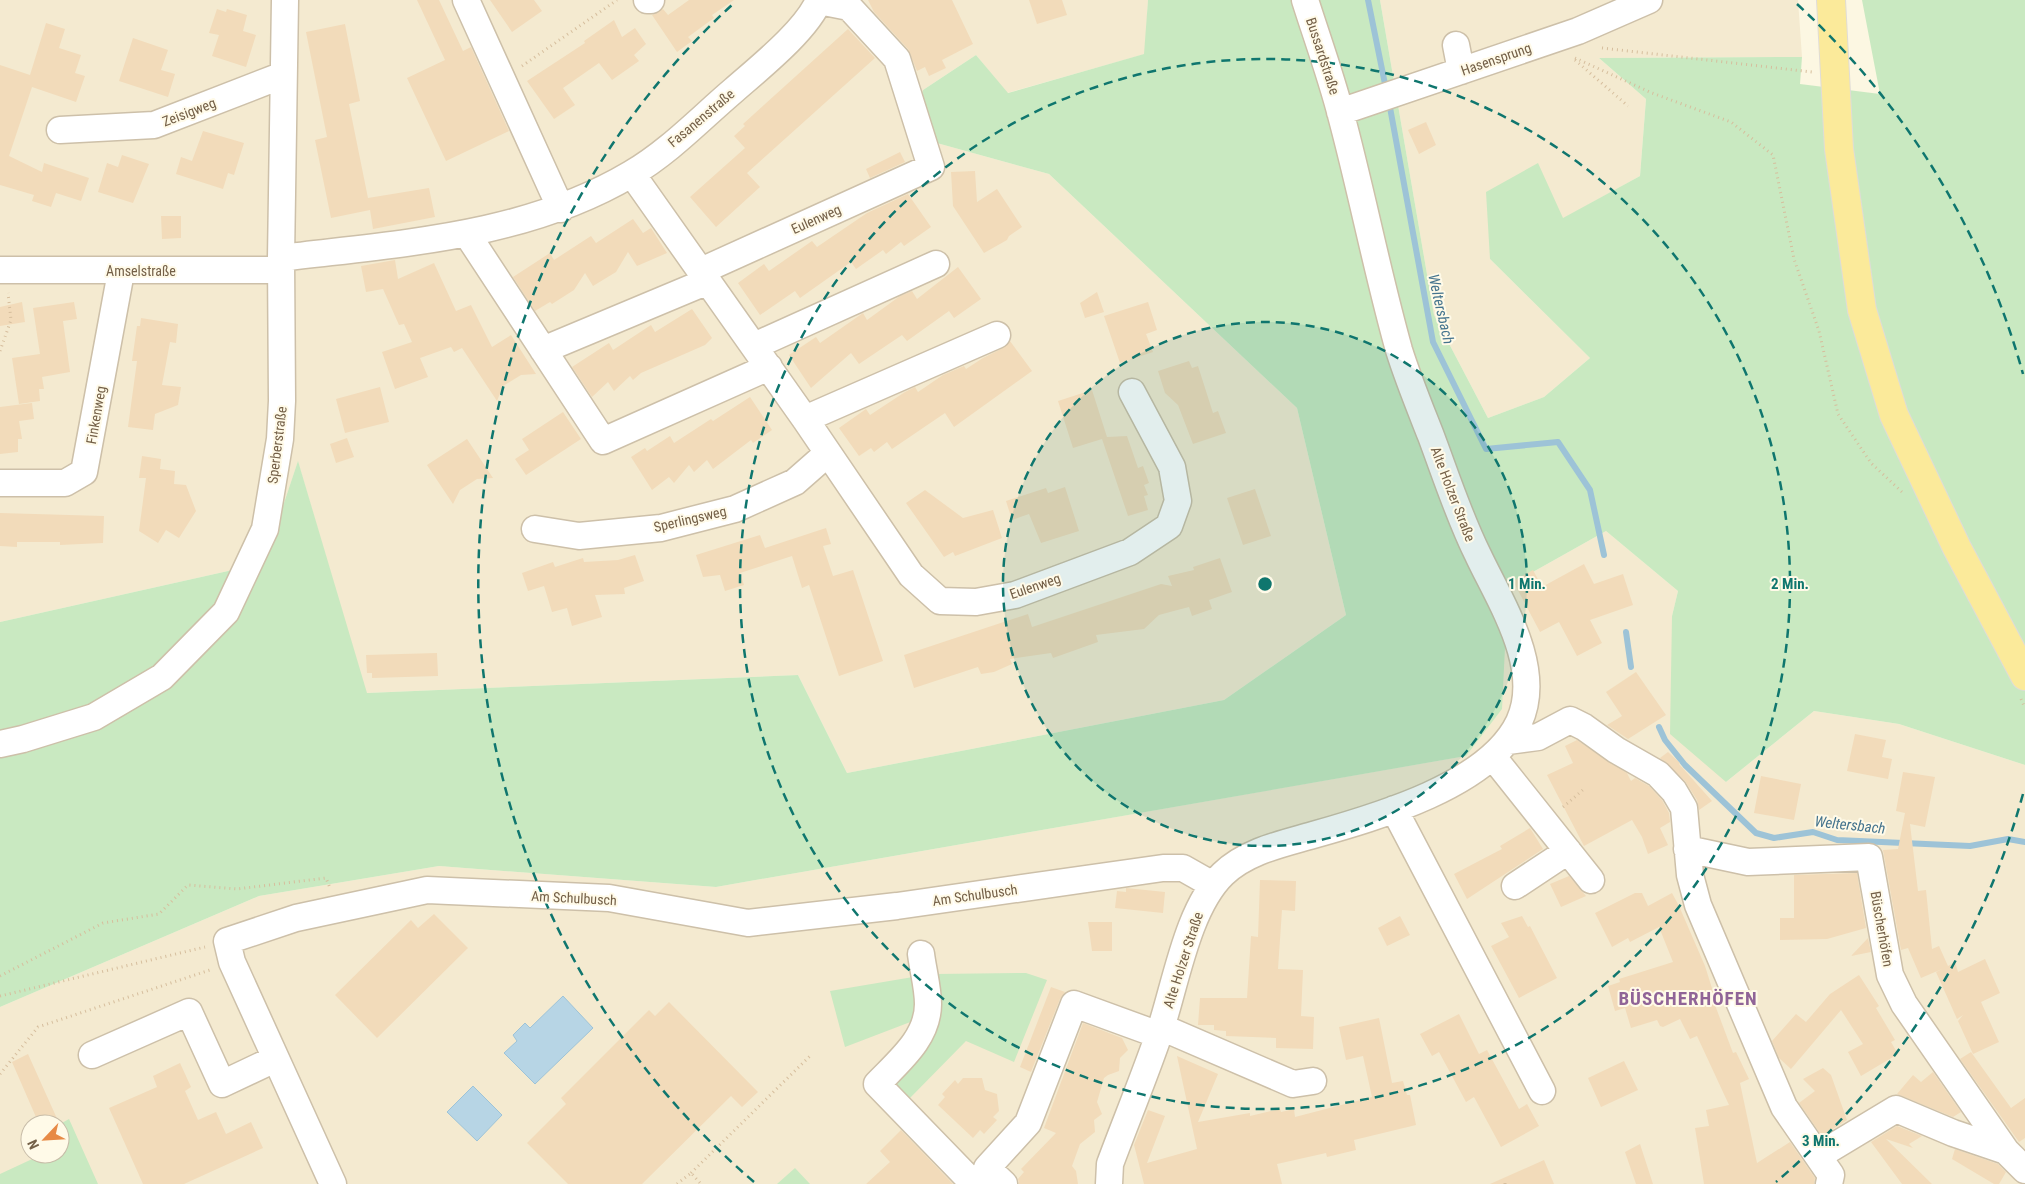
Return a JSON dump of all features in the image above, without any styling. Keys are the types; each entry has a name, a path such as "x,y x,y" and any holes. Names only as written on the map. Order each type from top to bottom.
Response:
{"main road":[{"path":"1831,0 1839,149 1862,310 1894,415 1957,548 2025,676"}],"street":[{"name":"Sperberstraße","path":"0,744 94,717 162,676 226,612 265,529 280,439 283,342 281,264 285,0"},
{"path":"466,0 561,209"},
{"name":"Fasanenstraße","path":"281,264 467,234 561,209 632,174 655,157 764,64 799,29 819,0 849,7 897,59 931,167"},
{"name":"Bussardstraße","path":"1305,0 1340,112"},
{"name":"Hasensprung","path":"1340,112 1578,31 1608,9 1649,0"},
{"path":"1456,45 1461,71"},
{"name":"Zeisigweg","path":"60,130 154,125 283,75"},
{"name":"Alte Holzer Straße","path":"1109,1184 1110,1164 1160,1031 1196,914 1212,885 1226,871 1250,855 1394,809 1444,788 1501,749 1521,718 1526,694 1523,656 1518,637 1465,530 1400,352 1340,112"},
{"name":"Eulenweg","path":"543,350 705,276 931,167"},
{"name":"Eulenweg","path":"632,174 805,419 911,575 940,601 976,602 1015,595 1130,552 1169,526 1178,502 1172,467 1132,392"},
{"path":"467,234 603,441 769,368"},
{"name":"Amselstraße","path":"3,270 121,272 281,264"},
{"path":"754,346 936,264"},
{"name":"Finkenweg","path":"0,483 65,483 84,472 121,272"},
{"path":"805,419 997,335"},
{"name":"Sperlingsweg","path":"535,529 578,536 661,528 735,509 794,482 828,453"},
{"path":"1590,880 1568,851 1501,749 1538,737 1570,720 1584,726 1616,750 1658,774 1674,790 1684,808 1690,875 1698,906 1784,1107 1831,1175 1829,1184"},
{"path":"1394,809 1542,1091"},
{"name":"Büscherhöfen","path":"1687,849 1748,862 1869,857 1890,975 1904,1004 2006,1151 2025,1170"},
{"path":"1515,886 1568,851"},
{"name":"Am Schulbusch","path":"230,952 296,918 427,890 610,898 748,924 1163,868 1183,868 1212,885"},
{"path":"230,952 275,1059 332,1184"},
{"path":"920,954 928,1004 926,1022 911,1049 877,1084 974,1184"},
{"path":"1004,1184 987,1168 1028,1123 1074,1004 1160,1031 1293,1084 1313,1081"},
{"path":"92,1055 189,1012 222,1084 275,1059"},
{"name":"Büscherhöfen","path":"1818,1156 1896,1108 1953,1133 2006,1151"}],"path":[{"path":"503,79 617,0"},
{"path":"1578,31 1595,47 1817,73"},
{"path":"1628,106 1572,57 1652,94 1731,122 1773,155 1794,260 1819,331 1838,414 1871,463 1906,497"},
{"path":"0,351 11,320 3,270"},
{"path":"0,976 103,923 159,914 188,885 237,890 326,878 337,908"},
{"path":"0,996 230,952"},
{"path":"0,1074 38,1027 230,952"},
{"path":"677,1184 691,1173 810,1056"},
{"path":"691,1173 701,1184"}],"shaded area":[{"path":"0,0 1148,0 1145,54 1007,93 976,55 923,90 926,140 1049,174 1297,408 1346,615 1224,700 847,773 798,675 366,693 298,462 264,563 0,622"},
{"path":"1380,0 1798,0 1802,57 1599,58 1646,99 1640,176 1490,259 1590,358 1544,397 1488,418 1434,315"},
{"path":"1606,531 1678,591 1672,616 1726,782 1814,711 1899,724 2025,765 2025,1184 0,1184 0,1007 259,896 439,866 716,887 1465,756 1508,586"}],"green space":[{"path":"1148,0 1380,0 1434,315 1488,418 1544,397 1590,358 1490,259 1486,192 1538,163 1563,218 1640,176 1646,99 1599,58 1802,57 1800,84 1880,94 1862,0 2025,0 2025,765 1899,724 1814,711 1726,782 1670,734 1672,616 1678,591 1606,531 1508,586 1502,709 1466,756 716,887 439,866 259,896 0,1007 0,622 264,563 298,461 367,693 798,675 847,773 1224,700 1346,615 1297,408 1049,174 926,140 919,105 923,90 976,55 1008,93 1144,54"},
{"path":"1026,973 1047,980 1014,1062 966,1041 909,1099 891,1080 935,974"},
{"path":"913,977 918,1009 913,1021 845,1047 830,991"},
{"path":"70,1121 98,1184 0,1184 0,1174 22,1164 70,1164"},
{"path":"795,1168 810,1184 777,1184"}],"water":[{"path":"563,996 593,1028 535,1084 504,1053 517,1041 513,1035 525,1023 530,1028"},
{"path":"473,1086 502,1115 477,1141 447,1112"}],"building":[{"path":"417,0 439,0 463,51 471,47 509,131 446,161 407,78 445,60"},
{"path":"490,0 534,0 542,11 512,32"},
{"path":"689,0 734,0 712,15 714,18 688,37 692,41 677,52 652,15 663,9 668,15"},
{"path":"868,0 952,0 973,44 942,60 946,68 929,76 925,67 917,71 908,49 874,12"},
{"path":"1029,0 1062,0 1067,15 1037,24"},
{"path":"217,9 226,12 227,9 247,15 243,31 256,35 246,67 212,56 219,35 209,33"},
{"path":"614,20 622,37 635,28 646,44 634,55 639,61 612,80 599,63 563,88 575,105 554,119 527,81 585,43 584,41"},
{"path":"46,23 65,29 59,48 81,55 75,73 85,76 76,102 32,87 9,156 42,172 44,163 89,178 81,201 56,193 51,207 32,201 34,195 0,185 0,65 30,75"},
{"path":"345,24 360,101 349,104 370,208 368,198 429,188 435,217 373,229 370,210 331,218 315,140 327,137 306,32"},
{"path":"848,29 875,58 747,173 760,187 716,227 690,197 745,148 734,136 745,126 743,124"},
{"path":"133,38 168,50 161,70 175,74 168,97 119,81"},
{"path":"1426,122 1436,145 1419,154 1408,130"},
{"path":"203,131 244,143 234,175 228,173 223,189 176,174 181,157 192,161"},
{"path":"900,152 905,162 870,178 866,169"},
{"path":"122,155 149,164 133,203 98,192 107,163 118,167"},
{"path":"975,171 977,202 997,189 1022,227 1009,236 1007,240 984,253 953,206 951,172"},
{"path":"908,194 931,227 904,246 901,242 886,254 883,250 856,269 851,262 800,298 795,291 760,315 738,283 764,264 769,271 812,241 817,247 867,213"},
{"path":"161,216 181,216 181,238 162,239"},
{"path":"633,219 643,233 651,228 667,253 637,266 628,252 616,272 593,286 585,273 574,290 552,304 550,302 535,311 513,277 550,253 554,260 591,236 596,243"},
{"path":"395,260 398,279 434,263 456,311 471,305 492,347 511,335 536,374 521,375 503,386 497,401 462,348 454,352 451,347 420,358 428,377 395,389 382,352 412,342 404,324 399,325 383,289 366,292 361,266"},
{"path":"958,267 981,299 954,318 949,311 907,341 902,335 859,364 851,353 811,388 789,355 816,337 820,343 863,313 867,320 900,296 912,291 917,299"},
{"path":"1097,292 1104,312 1085,318 1080,303"},
{"path":"22,302 25,322 0,326 0,307"},
{"path":"74,302 77,319 63,321 70,372 42,377 44,389 39,389 40,401 19,404 12,358 40,354 33,308"},
{"path":"1148,302 1157,330 1146,334 1153,352 1120,363 1104,316"},
{"path":"692,309 712,338 705,345 641,373 633,380 630,376 614,391 608,382 592,397 572,367 609,343 613,350 651,325 655,332"},
{"path":"141,318 178,324 176,343 170,342 162,385 181,387 178,405 155,414 153,430 128,427 137,361 132,361 137,326 140,326"},
{"path":"1010,341 1032,371 954,427 945,413 892,449 887,442 874,452 871,448 859,456 839,428 866,409 870,415 915,387 918,392 943,375 964,366 966,369 1003,348"},
{"path":"1189,361 1192,368 1198,366 1213,413 1218,411 1226,433 1193,444 1178,405 1165,393 1158,371"},
{"path":"380,387 389,422 345,433 336,399"},
{"path":"1092,390 1107,437 1127,436 1138,468 1143,466 1149,483 1144,485 1148,495 1144,496 1148,510 1128,516 1102,439 1073,448 1058,401"},
{"path":"750,397 772,430 753,443 751,440 713,469 707,460 694,472 689,465 674,483 669,477 652,490 631,457 645,448 647,451 670,436 674,443"},
{"path":"32,403 34,419 19,421 22,439 18,439 18,452 0,454 0,407"},
{"path":"563,412 581,439 526,475 515,459 529,450 522,439"},
{"path":"347,438 354,457 336,463 330,444"},
{"path":"467,439 493,478 477,479 460,490 453,504 427,465"},
{"path":"142,456 161,459 160,469 175,471 174,484 186,485 196,511 179,538 166,530 158,543 139,531 146,478 139,478"},
{"path":"1065,487 1079,531 1041,543 1029,514 1012,520 1006,501 1046,488 1048,493"},
{"path":"1255,489 1271,536 1243,545 1227,498"},
{"path":"925,490 963,518 993,510 1002,538 955,556 953,552 944,557 906,503"},
{"path":"0,513 104,516 103,543 60,545 60,542 17,542 17,547 0,546"},
{"path":"826,528 831,544 823,546 833,576 853,570 883,661 839,676 809,585 802,588 792,556 740,573 744,585 725,591 720,575 703,577 696,555 760,535 765,548"},
{"path":"635,555 644,581 624,588 625,594 595,595 602,617 572,626 567,608 552,612 544,586 528,591 522,573 553,562 555,567 583,558 584,562 618,560"},
{"path":"1220,558 1232,592 1209,600 1212,609 1192,616 1189,607 1170,612 1159,615 1144,629 1096,635 1098,642 1053,658 1051,653 1010,659 1012,664 994,672 981,674 978,667 914,688 904,655 1028,614 1032,627 1161,584 1172,586 1168,576 1194,570 1193,567"},
{"path":"1584,564 1594,584 1623,574 1633,605 1590,620 1602,643 1577,656 1559,622 1540,632 1513,581 1533,570 1542,587"},
{"path":"437,653 438,676 372,678 372,673 367,673 366,655"},
{"path":"1636,672 1666,715 1628,739 1607,725 1622,716 1606,692"},
{"path":"1855,734 1886,740 1882,757 1892,759 1888,779 1847,771"},
{"path":"1577,740 1627,773 1631,781 1635,778 1649,786 1662,800 1669,813 1670,822 1660,828 1668,845 1648,854 1642,837 1632,820 1584,846 1547,775 1573,763 1565,746"},
{"path":"1668,752 1680,763 1712,801 1699,810 1697,800 1685,781 1660,758"},
{"path":"1903,772 1935,777 1925,827 1910,824 1918,891 1926,890 1932,949 1939,946 1948,966 1955,962 1958,972 1985,959 2000,993 1981,1002 1999,1042 1973,1054 1958,1021 1963,1015 1957,1019 1936,972 1942,969 1921,978 1908,948 1901,950 1883,850 1898,849 1905,813 1896,811"},
{"path":"1761,776 1801,784 1794,820 1754,813"},
{"path":"1530,828 1543,849 1467,899 1454,874 1502,849 1500,846"},
{"path":"1857,873 1866,928 1827,939 1780,940 1780,918 1794,918 1794,875"},
{"path":"1569,876 1586,896 1561,907 1550,884"},
{"path":"1260,880 1296,881 1295,911 1282,910 1278,969 1303,970 1301,1016 1314,1017 1313,1049 1276,1048 1276,1038 1226,1036 1226,1031 1214,1030 1214,1025 1198,1025 1200,998 1247,998 1251,936 1258,937"},
{"path":"1126,888 1165,892 1163,913 1115,908 1117,891 1126,892"},
{"path":"1635,893 1642,893 1648,906 1672,893 1679,906 1705,966 1716,1001 1712,997 1733,1053 1736,1052 1749,1079 1740,1083 1757,1163 1790,1142 1815,1178 1814,1184 1704,1184 1695,1128 1709,1126 1706,1110 1729,1105 1697,1036 1690,1039 1680,1019 1663,1027 1660,1026 1657,1020 1631,1028 1625,1008 1615,1011 1608,986 1620,982 1619,979 1673,962 1659,927 1630,942 1628,938 1612,947 1595,913"},
{"path":"434,914 468,948 377,1038 335,995 411,920 418,928"},
{"path":"1400,916 1410,935 1387,946 1378,928"},
{"path":"1522,916 1528,927 1530,926 1557,978 1519,998 1491,946 1509,937 1501,923"},
{"path":"1088,922 1112,922 1112,951 1092,951"},
{"path":"1868,938 1871,952 1851,956"},
{"path":"1859,975 1879,1006 1876,1008 1895,1040 1891,1042 1898,1054 1861,1076 1848,1052 1863,1044 1841,1010 1791,1069 1779,1058 1772,1041 1796,1014 1806,1022 1830,994"},
{"path":"1051,987 1065,992 1060,999 1031,1072 1020,1067"},
{"path":"669,1002 758,1092 742,1107 731,1096 642,1184 568,1184 527,1143 566,1104 561,1098 649,1010 655,1016"},
{"path":"1459,1014 1479,1054 1487,1050 1519,1109 1527,1104 1539,1126 1501,1147 1474,1097 1466,1102 1439,1052 1432,1056 1420,1034"},
{"path":"1379,1018 1392,1083 1403,1081 1407,1095 1410,1095 1416,1125 1354,1140 1356,1150 1327,1157 1326,1153 1277,1164 1282,1184 1144,1184 1134,1145 1148,1110 1165,1116 1147,1163 1197,1149 1177,1056 1218,1074 1198,1122 1250,1113 1250,1116 1280,1109 1281,1112 1294,1109 1295,1117 1372,1097 1363,1056 1346,1060 1339,1027"},
{"path":"1083,1023 1122,1038 1128,1050 1120,1058 1119,1071 1104,1078 1097,1102 1102,1114 1094,1120 1095,1132 1080,1144 1072,1166 1076,1171 1078,1184 1019,1184 1018,1179 1024,1172 1021,1169 1056,1133 1044,1128"},
{"path":"1971,1052 2011,1108 2025,1098 2025,1138 2019,1142 1960,1059"},
{"path":"28,1054 55,1114 35,1114 12,1062"},
{"path":"1624,1061 1638,1090 1601,1107 1588,1078"},
{"path":"180,1063 191,1087 185,1091 198,1120 216,1112 226,1134 251,1122 263,1148 184,1184 143,1184 109,1108 157,1087 153,1076"},
{"path":"1823,1068 1831,1075 1847,1120 1822,1136 1799,1103 1815,1091 1803,1079"},
{"path":"1933,1072 1961,1112 1953,1117 1897,1094 1913,1075 1921,1082"},
{"path":"963,1078 982,1078 985,1090 997,1094 999,1111 993,1117 997,1120 984,1134 980,1130 973,1138 938,1105 945,1097 942,1094 955,1080 958,1084"},
{"path":"1897,1126 1922,1136 1909,1144 1913,1148 1886,1139 1932,1184 1902,1184 1871,1142"},
{"path":"901,1130 953,1184 866,1184 890,1162 880,1151"},
{"path":"1640,1144 1653,1184 1636,1184 1625,1152"},
{"path":"1955,1149 1998,1164 2006,1172 1999,1184 1994,1184 1952,1159"},
{"path":"1544,1160 1554,1184 1490,1184"}],"waterway":[{"name":"Weltersbach","path":"1368,0 1386,89"},
{"name":"Weltersbach","path":"1389,102 1433,342 1486,449 1558,442 1590,490 1604,555"},
{"name":"Weltersbach","path":"1626,632 1631,667"},
{"name":"Weltersbach","path":"1659,727 1665,740 1685,765 1756,833 1774,838 1813,832 1837,840 1970,846 2008,839 2025,842"}],"district":[{"name":"BÜSCHERHÖFEN","path":"1688,998"}]}
